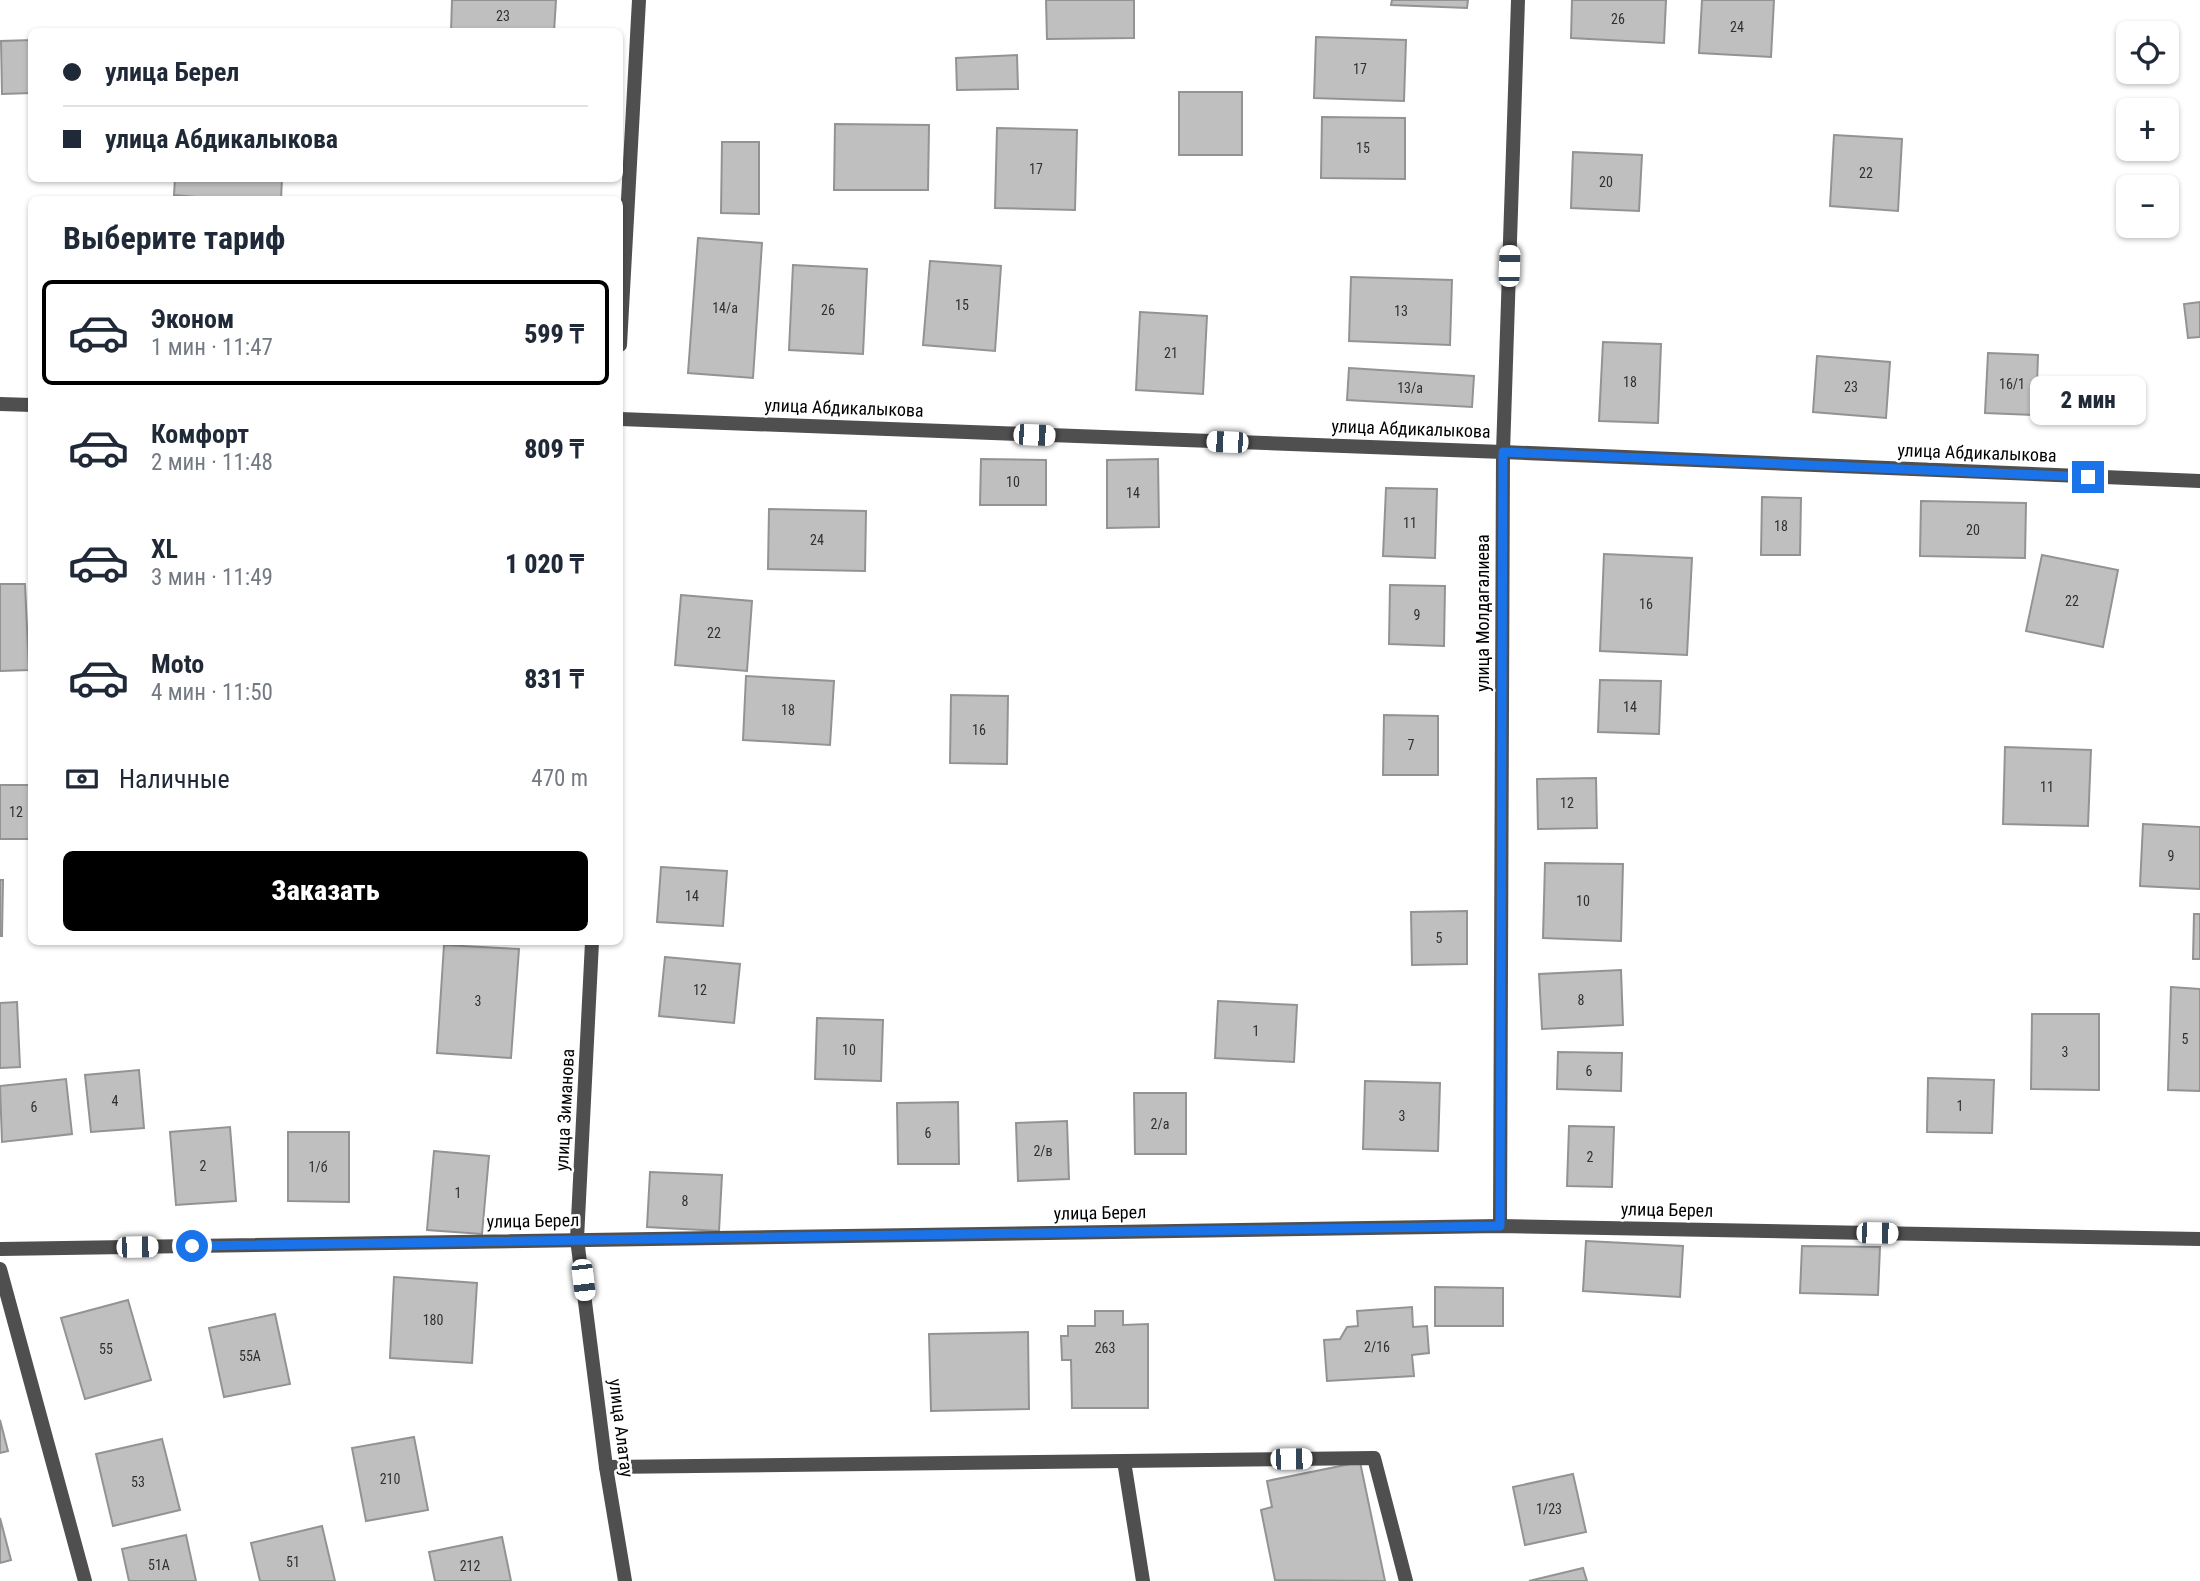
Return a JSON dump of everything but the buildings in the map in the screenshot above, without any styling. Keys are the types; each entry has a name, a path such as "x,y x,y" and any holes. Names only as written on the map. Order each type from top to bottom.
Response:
{"street":[{"path":"623,291 639,0"},
{"name":"улица Молдагалиева","path":"1500,1226 1503,452 1518,0"},
{"path":"0,404 28,405"},
{"name":"улица Абдикалыкова","path":"623,419 2200,481"},
{"name":"улица Зиманова","path":"583,1280 577,1239 592,945"},
{"name":"улица Берел","path":"0,1249 1500,1226 2200,1239"},
{"path":"0,1269 85,1581"},
{"name":"улица Алатау","path":"583,1280 606,1467 625,1581"},
{"path":"606,1467 1374,1458 1406,1581"},
{"path":"1124,1461 1143,1581"}],"route":[{"path":"192,1246 1500,1226 1503,452 2088,477"}]}
